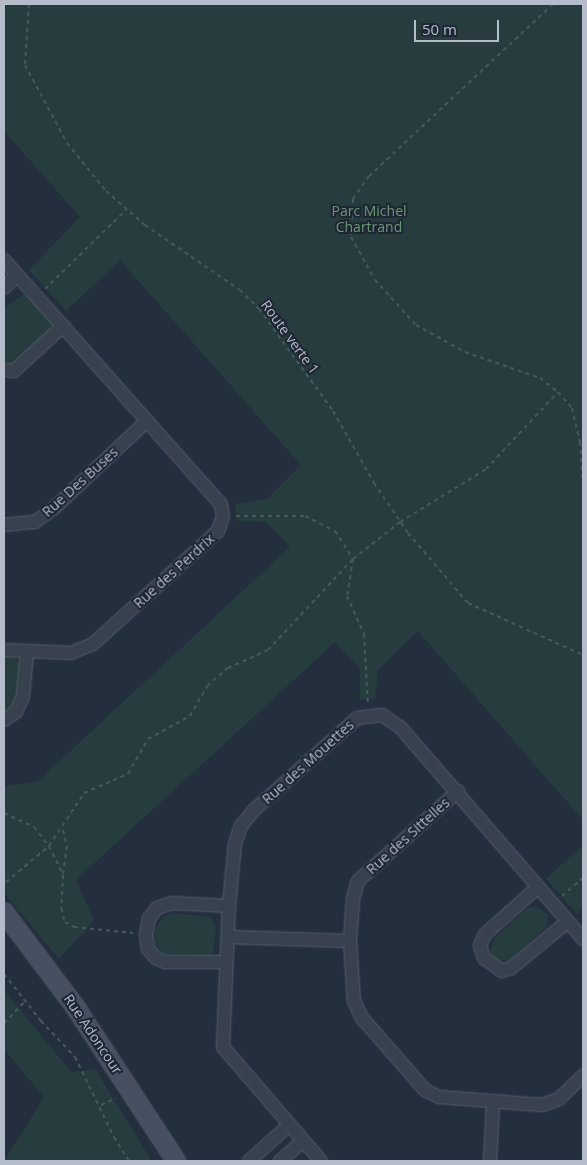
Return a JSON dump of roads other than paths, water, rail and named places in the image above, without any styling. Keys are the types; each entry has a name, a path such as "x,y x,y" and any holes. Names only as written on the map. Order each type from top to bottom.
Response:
{"street":[{"path":"4,260 147,420"},
{"path":"4,288 17,275"},
{"path":"4,370 14,371 62,326"},
{"name":"Rue des Perdrix","path":"4,650 71,653 92,644 218,530 223,516 222,504 147,420"},
{"name":"Rue Des Buses","path":"4,525 34,522 54,508 147,420"},
{"path":"4,720 16,712 23,696 27,652"},
{"name":"Rue des Mouettes","path":"321,1161 288,1126 223,1047 229,906 235,844 241,826 253,811 357,718 368,715 382,715 401,728 458,791 583,939"},
{"name":"Rue des Sittelles","path":"458,791 358,881 353,898 350,941 354,1002 368,1026 425,1090 439,1097 493,1103 542,1105 559,1099 583,1076"},
{"path":"538,887 485,934 480,946 484,958 502,971 511,968 567,922"},
{"path":"226,962 165,962 148,949 146,935 149,918 157,908 172,903 229,906"},
{"name":"Rue Adoncour","path":"4,912 76,1008 176,1161"},
{"path":"228,937 350,941"},
{"path":"490,1161 493,1103"},
{"path":"249,1161 288,1126"},
{"path":"280,1161 303,1142"}],"park label":[{"name":"Parc Michel Chartrand","path":"369,220"}]}
